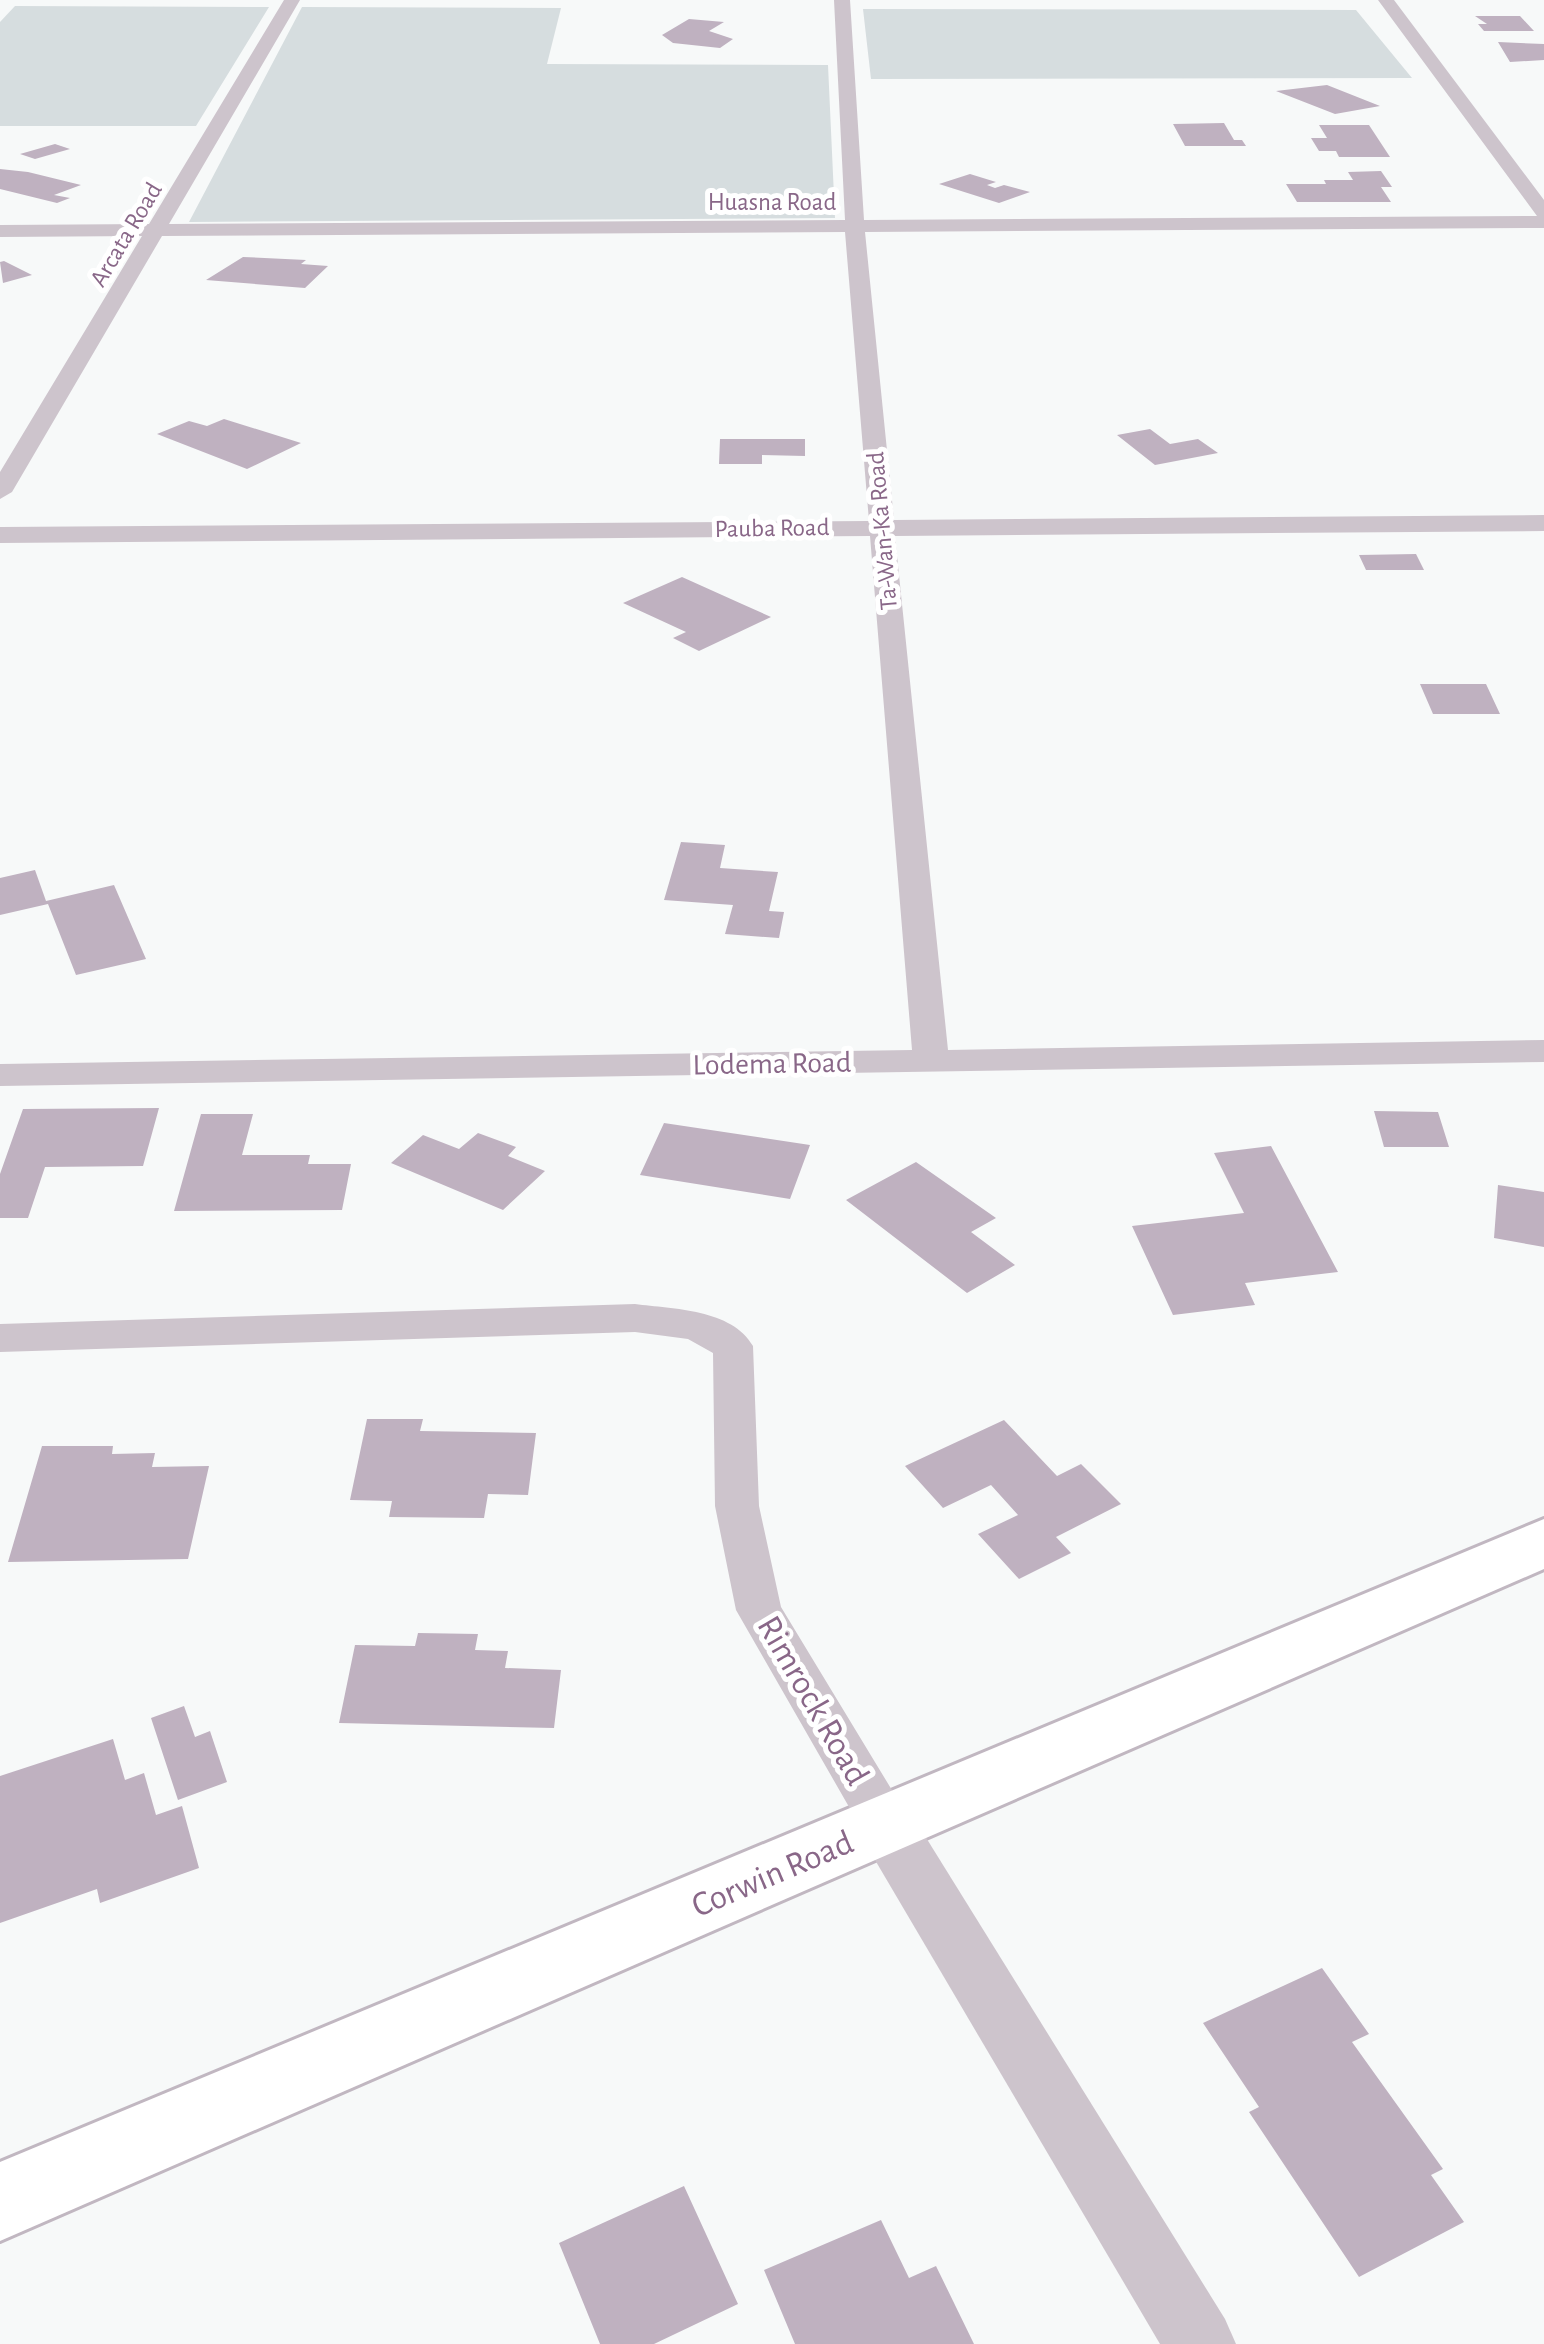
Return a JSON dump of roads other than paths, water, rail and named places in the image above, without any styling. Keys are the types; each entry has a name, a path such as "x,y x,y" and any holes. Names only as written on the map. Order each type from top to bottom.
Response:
{"main road":[{"name":"Corwin Road","path":"0,2202 1544,1544"}],"street":[{"name":"Arcata Road","path":"0,492 292,0"},
{"name":"Ta-Wan-Ka Road","path":"842,0 854,226 931,1061"},
{"path":"1386,0 1544,213"},
{"name":"Huasna Road","path":"0,231 1544,222"},
{"name":"Pauba Road","path":"0,534 1544,524"},
{"name":"Lodema Road","path":"0,1075 1544,1051"},
{"name":"Rimrock Road","path":"0,1338 634,1318 697,1326 732,1346 737,1506 758,1610 1200,2344"}]}
